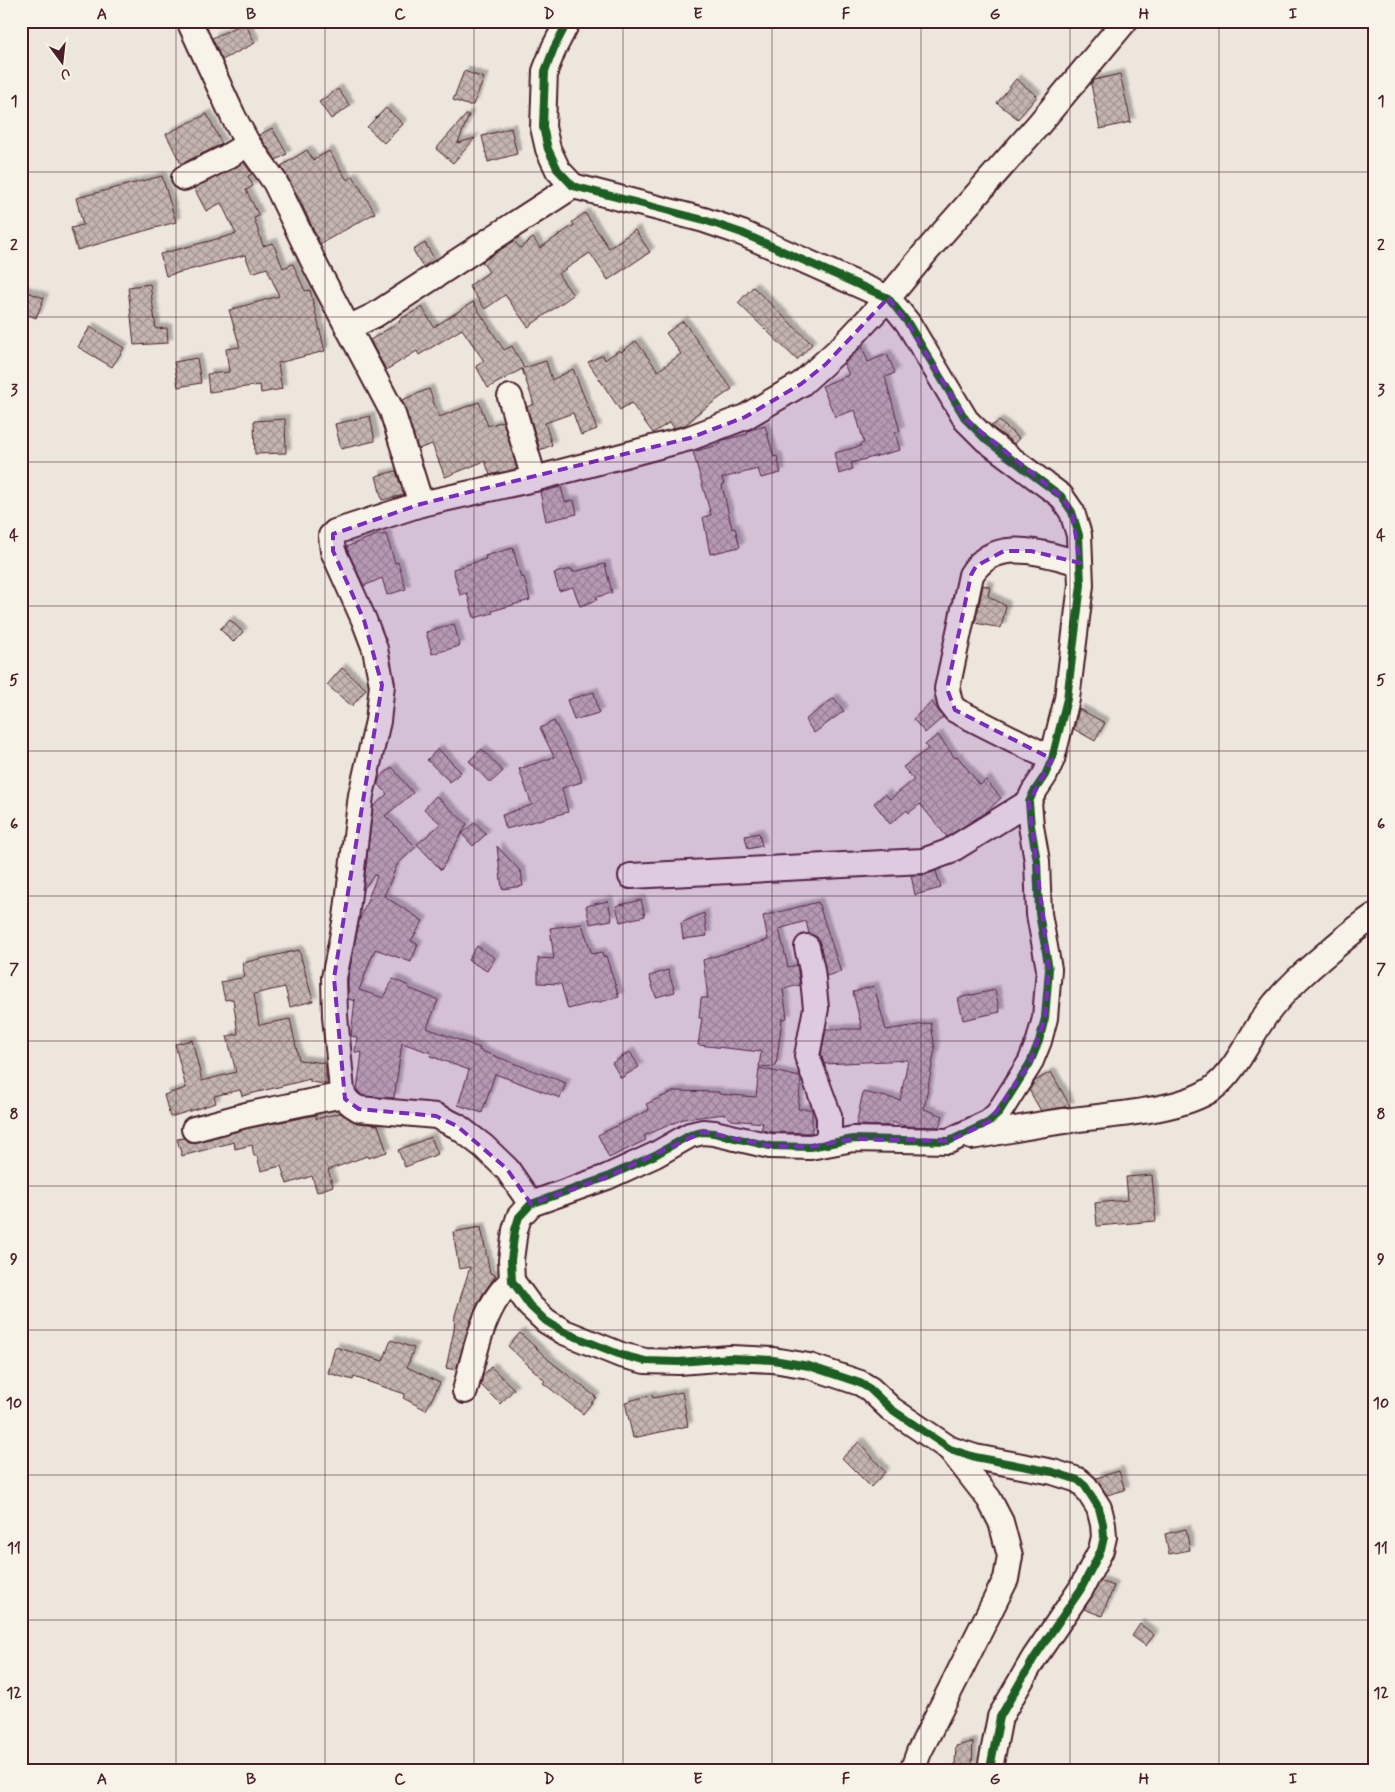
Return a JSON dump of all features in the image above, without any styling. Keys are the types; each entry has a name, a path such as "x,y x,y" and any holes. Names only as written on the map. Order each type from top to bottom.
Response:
{"street":[{"path":"189,21 218,86 248,144 276,182 317,269 392,411 421,504"},
{"path":"568,21 545,71 543,126 548,149 558,170 573,186 704,220 742,233 888,298 908,323 966,420 986,440 1061,496 1072,512 1079,535 1081,585 1067,699 1052,759 1045,776 1029,802 1037,861 1039,914 1049,968 1048,995 1043,1026 1030,1063 998,1114 989,1122 949,1141"},
{"path":"531,1204 508,1169 483,1146 456,1126 436,1116 359,1109 349,1104 344,1095 335,1016 334,978 346,918 361,795 378,721 382,685 375,650 367,627 332,551 330,538 335,532 421,504 534,479 690,438 744,417 801,384 845,344 888,298 1039,124 1125,21"},
{"path":"184,178 225,158 248,144"},
{"path":"348,328 375,315 573,186"},
{"path":"510,397 534,479"},
{"path":"1052,759 955,710 950,702 948,689 970,576 976,566 994,553 1004,551 1031,551 1080,563"},
{"path":"630,876 923,861 948,852 1029,802"},
{"path":"992,1771 991,1763 1000,1717 1034,1658 1080,1589 1101,1550 1104,1537 1103,1524 1099,1508 1092,1494 1078,1480 1053,1472 975,1457 950,1449 891,1409 870,1389 860,1383 809,1366 773,1360 730,1358 679,1362 645,1361 621,1356 564,1332 546,1321 530,1306 512,1281 515,1230 519,1217 531,1204 607,1176 655,1155 690,1135 703,1132 770,1146 810,1147 853,1139 949,1141 1063,1121 1164,1107 1194,1098 1212,1089 1224,1077 1239,1058 1266,1016 1301,974 1361,924 1374,916"},
{"path":"806,948 812,970 816,1008 807,1056 829,1116 829,1143"},
{"path":"194,1129 246,1115 344,1095"},
{"path":"465,1391 487,1316 502,1289 512,1281"},
{"path":"912,1771 919,1752 1006,1579 1010,1556 1001,1522 989,1499 950,1449"}],"highlighted area":[{"path":"888,298 908,323 966,420 1061,496 1072,512 1080,563 1031,551 1004,551 976,566 971,575 947,689 955,710 1052,759 1029,802 1049,969 1045,1018 1030,1063 989,1122 949,1141 853,1139 810,1147 770,1146 703,1132 607,1177 531,1204 507,1169 457,1126 436,1116 359,1109 345,1099 334,978 382,685 364,620 333,551 333,534 421,504 690,438 745,417 801,384 826,364"}],"building":[{"path":"245,23 255,43 222,60 212,38"},
{"path":"464,71 484,78 473,105 453,100"},
{"path":"1120,74 1131,122 1100,129 1091,84 1094,80"},
{"path":"1016,79 1037,96 1018,119 997,103"},
{"path":"338,89 350,106 331,119 319,102"},
{"path":"386,108 403,124 384,143 367,127"},
{"path":"207,114 222,144 181,164 166,134"},
{"path":"467,114 469,115 458,143 475,138 453,163 436,149"},
{"path":"272,128 287,154 276,160 259,135"},
{"path":"511,128 517,154 488,162 482,136"},
{"path":"307,150 313,160 329,151 347,180 353,176 375,213 320,244 299,198 281,166"},
{"path":"244,162 252,174 248,176 253,186 246,190 259,216 254,218 263,246 273,243 283,268 293,264 305,291 310,290 325,351 278,363 282,389 261,393 260,385 209,392 207,374 229,372 226,349 240,347 229,310 279,296 267,268 252,273 245,255 166,276 160,254 236,234 221,203 206,211 194,188"},
{"path":"162,176 176,222 77,250 71,228 83,225 76,198"},
{"path":"585,213 609,248 635,230 650,252 608,280 590,253 558,274 573,295 528,327 505,295 485,309 469,286 489,272 482,262 514,241 520,248 533,238 540,248 574,225 572,222"},
{"path":"425,243 435,260 423,267 413,250"},
{"path":"150,284 156,329 167,328 168,343 134,345 128,287"},
{"path":"753,287 812,344 797,360 738,303"},
{"path":"24,291 44,298 36,318 21,312 21,299"},
{"path":"473,302 504,350 512,346 524,368 546,361 552,380 573,369 597,429 581,435 573,413 545,423 552,445 540,450 527,407 534,404 522,369 488,388 476,366 484,361 462,329 419,355 417,351 386,370 370,340 422,307 434,327"},
{"path":"683,321 732,389 694,416 685,425 674,428 670,422 653,433 631,403 620,410 588,362 603,355 605,360 619,350 621,352 636,341 658,371 681,354 666,333"},
{"path":"90,327 124,348 112,367 78,347"},
{"path":"862,346 868,362 887,354 895,373 885,377 900,431 895,432 900,450 851,463 853,469 839,474 834,453 861,446 860,444 864,443 855,410 835,417 822,386 849,375 844,364"},
{"path":"197,358 201,383 178,387 174,362"},
{"path":"429,389 439,417 479,402 488,426 503,421 517,469 490,475 485,461 445,477 432,444 418,449 402,400"},
{"path":"370,416 375,441 341,449 335,424"},
{"path":"285,419 286,453 255,454 254,421"},
{"path":"999,421 1019,438 1014,444 991,426"},
{"path":"765,426 774,457 777,456 781,473 761,478 758,469 722,478 732,529 735,528 740,547 710,554 703,517 711,515 693,452 721,444 720,441 748,434 747,431"},
{"path":"396,471 404,495 382,500 376,476"},
{"path":"561,487 565,502 574,500 577,514 546,521 540,492"},
{"path":"379,534 379,536 386,534 395,563 398,562 406,589 387,595 382,578 364,586 346,547"},
{"path":"513,548 521,578 524,577 530,600 474,618 467,593 460,595 453,569 486,559 485,556"},
{"path":"605,564 612,593 596,597 597,600 580,606 573,587 559,591 554,573 572,569 573,572"},
{"path":"983,585 990,587 988,596 1006,606 1001,628 975,623"},
{"path":"230,620 243,632 233,642 220,629"},
{"path":"454,624 460,646 432,654 426,632"},
{"path":"342,668 366,689 352,706 327,685"},
{"path":"594,692 599,713 574,720 567,700"},
{"path":"834,698 844,711 814,733 805,720"},
{"path":"932,702 943,717 925,733 913,719"},
{"path":"1079,709 1105,723 1095,741 1074,729"},
{"path":"554,721 578,768 582,782 562,788 568,812 506,829 502,815 532,805 519,769 554,757 540,728"},
{"path":"938,735 955,758 957,756 980,785 986,780 1001,798 984,814 947,837 920,804 909,813 907,810 890,824 874,803 885,794 890,799 914,780 903,767 928,749 925,745"},
{"path":"438,749 461,772 450,782 427,760"},
{"path":"482,749 503,771 490,783 469,761"},
{"path":"392,767 413,793 385,816 416,847 397,865 384,896 423,921 411,941 418,944 411,962 375,949 359,990 384,998 393,979 409,986 408,988 438,1000 427,1028 566,1083 560,1098 495,1074 482,1113 458,1105 469,1070 430,1056 431,1053 402,1043 394,1098 363,1096 357,1090 362,1053 355,1052 357,1037 351,1036 355,1001 348,999 348,979 359,921 377,876 374,875 363,890 373,807 387,794 378,783 379,778"},
{"path":"436,796 467,824 441,870 417,844 441,824 424,809"},
{"path":"475,822 486,834 473,846 462,834"},
{"path":"759,833 762,846 748,849 745,836"},
{"path":"497,846 521,872 523,886 502,889"},
{"path":"936,871 941,888 915,895 911,875 924,875"},
{"path":"641,900 645,916 620,922 616,906"},
{"path":"608,901 612,920 590,924 586,906"},
{"path":"818,902 841,972 826,976 820,944 817,937 809,934 806,921 779,929 788,967 797,965 800,985 783,989 787,1018 782,1019 776,1066 759,1067 761,1052 698,1045 702,1018 699,1018 701,998 708,998 703,960 768,940 763,916"},
{"path":"704,913 707,936 683,939 681,923"},
{"path":"582,924 592,954 602,952 603,957 606,956 619,997 568,1009 561,984 538,983 538,958 554,959 550,928"},
{"path":"477,946 495,958 487,971 468,960"},
{"path":"299,950 313,1001 290,1007 285,987 254,994 259,1025 290,1019 299,1060 326,1063 326,1084 310,1082 310,1079 242,1096 240,1090 214,1096 216,1103 170,1117 164,1095 186,1088 175,1044 192,1040 202,1081 236,1072 227,1036 238,1034 233,999 225,1000 221,982 245,977 242,963"},
{"path":"668,970 675,992 656,997 649,976"},
{"path":"874,986 886,1030 931,1023 935,1049 924,1109 943,1116 939,1127 905,1126 892,1122 892,1126 856,1125 863,1092 900,1100 908,1060 824,1064 821,1055 826,1029 862,1029 853,992"},
{"path":"995,990 1000,1012 963,1020 958,998"},
{"path":"630,1052 639,1067 621,1078 612,1063"},
{"path":"759,1068 800,1077 798,1109 812,1109 812,1133 761,1130 763,1123 732,1120 725,1114 683,1119 644,1136 646,1140 609,1158 598,1135 649,1110 646,1104 675,1091 719,1092 719,1094 756,1097"},
{"path":"1051,1072 1070,1106 1041,1111 1029,1090 1035,1081"},
{"path":"340,1113 357,1123 378,1125 387,1152 368,1158 367,1156 328,1170 333,1186 317,1192 312,1176 287,1184 281,1166 261,1171 257,1156 254,1156 252,1145 235,1149 234,1142 182,1156 177,1139 184,1138 190,1142 198,1142 249,1128 316,1115 316,1119"},
{"path":"431,1137 438,1154 405,1167 398,1150"},
{"path":"1152,1175 1156,1221 1097,1226 1095,1203 1128,1200 1126,1177"},
{"path":"481,1227 490,1273 496,1275 482,1295 474,1312 456,1370 446,1368 454,1330 455,1315 470,1267 459,1269 453,1232"},
{"path":"520,1333 550,1361 596,1397 583,1414 543,1383 545,1381 508,1346"},
{"path":"391,1340 414,1348 407,1367 440,1383 426,1410 403,1398 405,1394 354,1377 353,1380 328,1373 335,1347 383,1361"},
{"path":"491,1367 514,1389 500,1404 481,1385 483,1375"},
{"path":"682,1392 688,1426 633,1438 625,1402 652,1395 653,1398"},
{"path":"859,1442 885,1472 871,1487 842,1458"},
{"path":"1119,1471 1125,1490 1107,1495 1096,1478"},
{"path":"1186,1529 1190,1550 1169,1554 1165,1534"},
{"path":"1100,1581 1114,1586 1102,1616 1084,1609"},
{"path":"1140,1624 1154,1635 1146,1646 1132,1636"},
{"path":"973,1742 972,1766 955,1765 956,1746"}],"cycle path":[{"path":"568,21 545,71 543,127 548,149 558,170 573,186 704,220 742,233 888,298 908,323 966,420 986,440 1061,496 1072,512 1079,535 1081,585 1067,699 1052,759 1029,802 1037,861 1039,914 1049,969 1045,1018 1039,1041 1030,1063 998,1114 989,1122 949,1141 853,1139 810,1147 770,1146 714,1133 703,1132 690,1135 655,1155 607,1177 531,1204 519,1217 515,1230 511,1260 512,1281 530,1306 546,1321 564,1332 621,1355 645,1361 679,1362 730,1358 773,1360 809,1366 860,1383 870,1389 891,1409 950,1449 975,1457 1053,1472 1078,1480 1085,1486 1099,1508 1104,1537 1101,1550 1081,1589 1034,1658 1000,1717 991,1771"}]}
